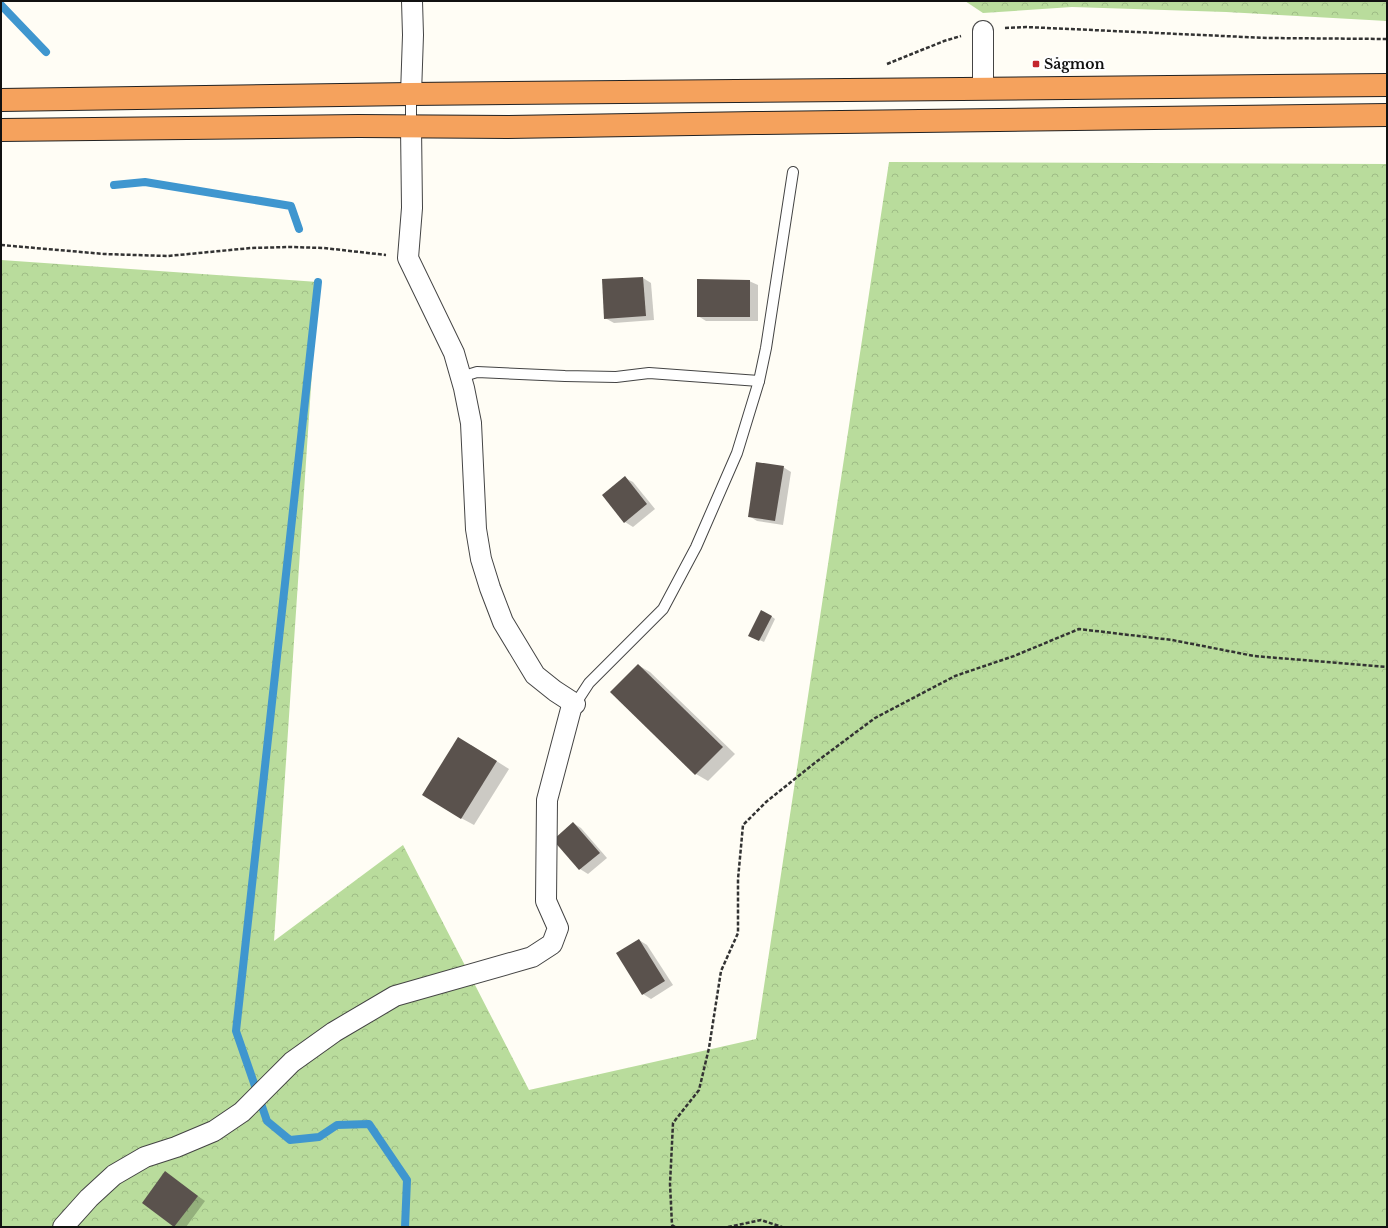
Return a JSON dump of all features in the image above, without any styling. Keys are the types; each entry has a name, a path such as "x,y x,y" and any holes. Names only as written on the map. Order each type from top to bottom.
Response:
{"highway":[{"path":"1,100 411,94 1387,85"},
{"path":"1,130 411,126 508,127 755,122 1387,115"}],"street":[{"path":"411,94 412,1"},
{"path":"983,31 983,89"},
{"path":"63,1227 89,1198 114,1175 145,1157 176,1147 214,1131 242,1112 292,1062 334,1032 395,996 532,957 552,944 558,928 546,901 547,800 573,707 535,675 503,622 481,559 476,529 471,423 461,377 454,353 408,258 412,208 411,126"}],"lane":[{"path":"411,94 411,126"},
{"path":"573,707 589,683 663,609 696,547 737,453 759,381 766,348 793,172"},
{"path":"461,377 477,372 601,376 649,373 759,381"}],"path":[{"path":"886,64 944,41 999,28 1026,27 1267,38 1387,39"},
{"path":"1,245 104,254 168,256 251,248 297,247 324,248 408,258"},
{"path":"675,1227 672,1225 670,1184 674,1123 699,1090 709,1048 721,971 738,933 738,879 743,825 766,802 816,762 875,718 955,676 1014,656 1079,629 1172,640 1254,656 1387,667"},
{"path":"728,1227 761,1220 782,1227"}],"green space":[{"path":"965,1 1387,1 1387,21 1226,12 1072,7 983,13"},
{"path":"889,162 1387,164 1387,1227 1,1227 1,260 318,282 274,941 403,845 529,1090 756,1039"}],"building":[{"path":"643,277 646,316 604,319 602,279"},
{"path":"697,279 750,280 750,317 697,317"},
{"path":"756,462 784,466 775,521 748,517"},
{"path":"625,476 647,504 624,523 602,495"},
{"path":"761,610 772,616 759,641 748,636"},
{"path":"638,664 723,747 695,775 610,692"},
{"path":"458,737 497,761 461,819 422,795"},
{"path":"573,822 600,853 579,870 553,840"},
{"path":"639,939 665,981 642,995 616,953"},
{"path":"165,1171 198,1196 174,1227 142,1203"}],"waterway":[{"path":"1,5 46,52"},
{"path":"114,185 145,182 291,206 299,229"},
{"path":"318,282 236,1031 267,1121 290,1140 319,1137 337,1125 369,1124 407,1180 405,1227"}],"place":[{"name":"Sågmon","path":"1036,64"}]}
